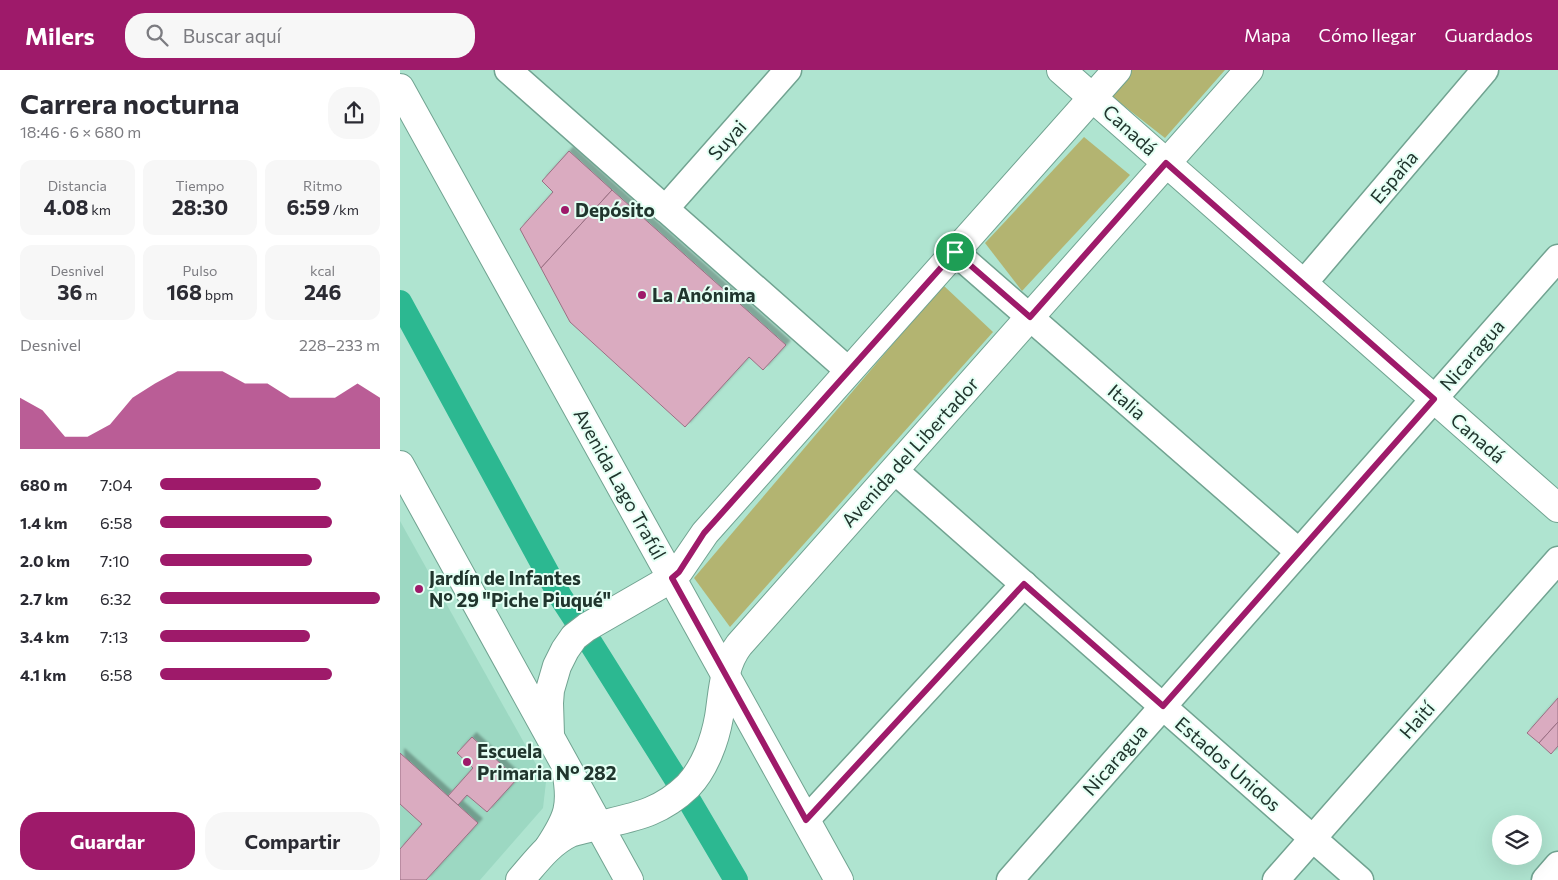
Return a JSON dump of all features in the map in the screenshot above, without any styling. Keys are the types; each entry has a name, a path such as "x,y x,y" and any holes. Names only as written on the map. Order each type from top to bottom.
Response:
{"main road":[{"name":"Canadá","path":"1061,70 1558,508"},
{"path":"550,735 548,703 550,690 564,650 574,637 587,626 672,578 679,572 704,533 1117,70"},
{"name":"Avenida del Libertador","path":"546,850 559,839 572,833 648,813 669,802 689,785 699,772 707,755 718,720 729,660 739,645 1249,70"},
{"name":"Avenida Lago Trafúl","path":"400,88 839,880"},
{"path":"400,465 629,880"},
{"path":"520,880 546,850 561,828 568,810 570,790 564,762"}],"street":[{"path":"508,70 849,371"},
{"name":"Suyai","path":"665,209 788,70"},
{"name":"España","path":"1303,284 1485,70"},
{"name":"Italia","path":"955,252 1299,552"},
{"name":"Nicaragua","path":"1010,880 1558,258"},
{"name":"Estados Unidos","path":"894,470 1360,880"},
{"name":"Haití","path":"1276,880 1558,560"},
{"path":"806,820 1024,584"},
{"path":"1544,880 1558,865"}],"shaded area":[{"path":"1132,70 1225,70 1165,138 1110,95"},
{"path":"1084,137 1130,175 1022,291 985,243"},
{"path":"943,285 993,332 730,627 694,578"},
{"name":"Escuela Primaria N° 282","path":"400,521 546,782 543,808 480,880 400,880"}],"building":[{"name":"Depósito","path":"569,151 612,190 541,268 520,229 553,192 542,181"},
{"name":"La Anónima","path":"612,190 786,345 763,370 749,357 685,427 570,322 541,268"},
{"path":"1558,698 1558,722 1539,743 1527,733"},
{"path":"1558,722 1558,746 1551,754 1539,743"},
{"path":"472,737 517,779 487,812 467,795 458,805 448,796 473,768 457,753"},
{"path":"400,753 478,823 426,880 400,880 400,849 422,824 400,804"}],"waterway":[{"path":"400,302 560,596 575,619"},
{"path":"590,642 676,779"},
{"path":"690,802 736,880"}],"place":[{"name":"Depósito","path":"565,210"},
{"name":"La Anónima","path":"642,295"},
{"name":"Jardín de Infantes N° 29 \"Piche Piuqué\"","path":"419,589"},
{"name":"Escuela Primaria N° 282","path":"467,762"}],"route":[{"path":"1166,163 1434,399 1163,706 1024,584 806,820 672,578 679,572 704,533 955,252 1030,317 1166,163"}]}
